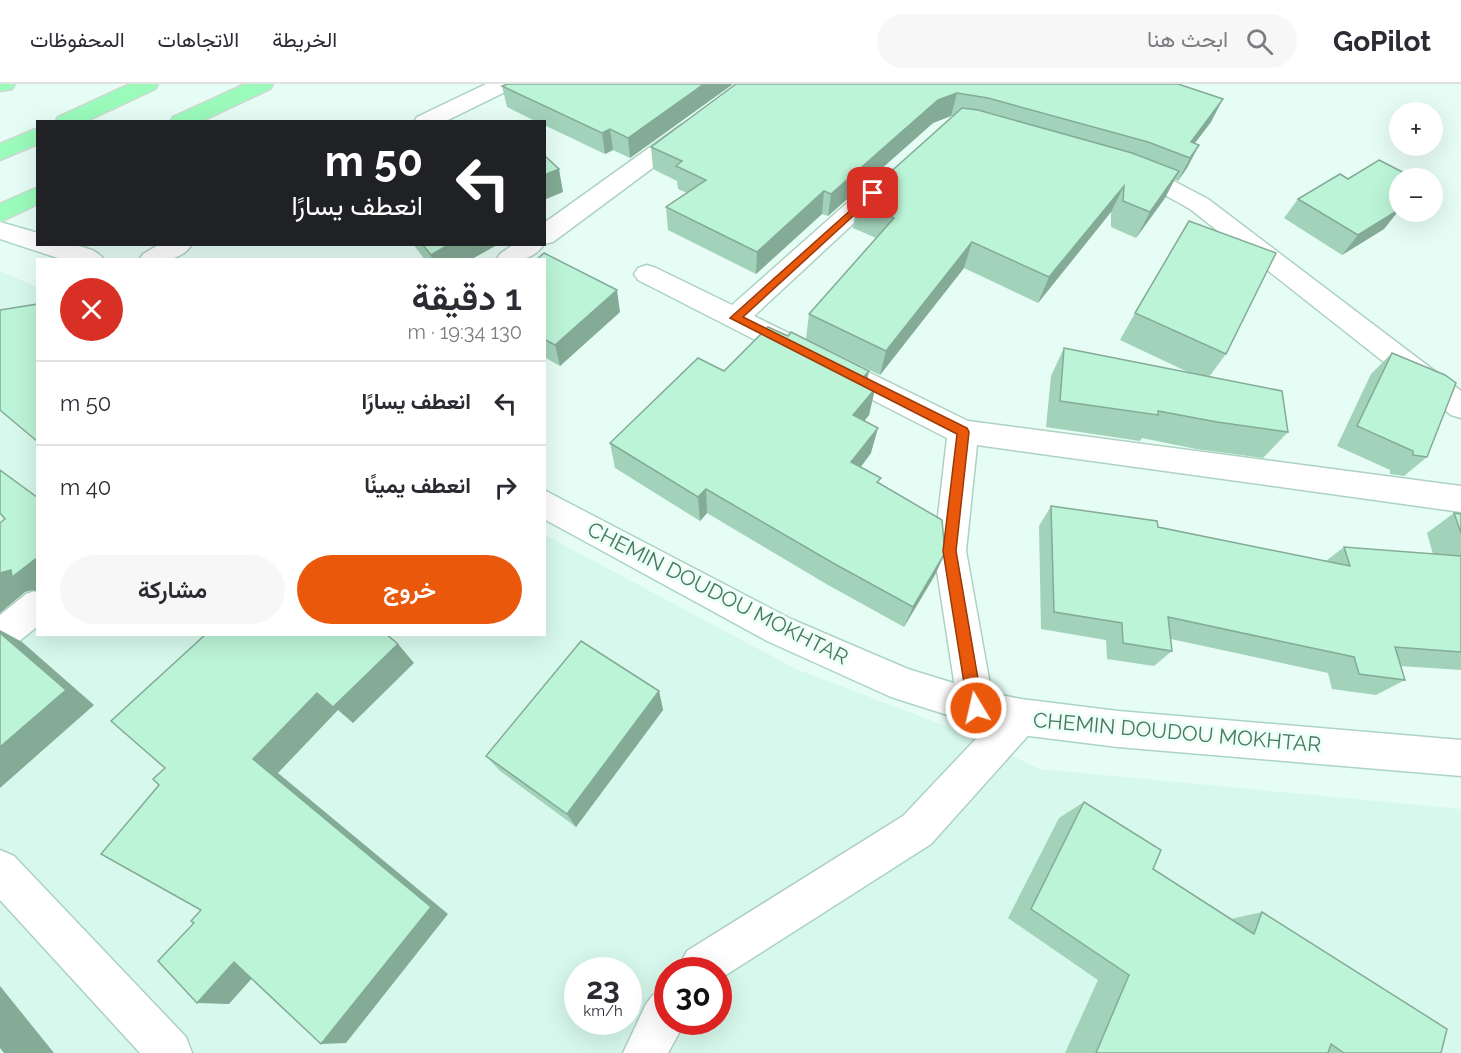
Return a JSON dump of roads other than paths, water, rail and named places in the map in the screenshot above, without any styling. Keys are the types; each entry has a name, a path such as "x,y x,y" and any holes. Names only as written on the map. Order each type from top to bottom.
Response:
{"highway":[{"path":"70,120 147,84"},
{"path":"185,120 262,84"},
{"path":"0,153 36,136"},
{"path":"0,214 36,195"}],"street":[{"path":"428,120 503,84"},
{"path":"546,235 706,117"},
{"path":"735,318 907,162"},
{"path":"1107,165 1162,184 1199,204 1461,407"},
{"path":"0,230 36,241"},
{"path":"52,246 85,258"},
{"path":"156,258 176,246"},
{"path":"512,258 529,246"},
{"path":"647,274 963,432 1461,499"},
{"path":"963,432 950,551 976,708"},
{"name":"CHEMIN DOUDOU MOKHTAR","path":"546,504 778,630 904,685 976,708 1021,717 1118,729 1461,758"},
{"path":"0,636 36,607"},
{"path":"716,957 917,830 1021,717"},
{"path":"0,870 170,1053"},
{"path":"645,1053 654,1034"}]}
